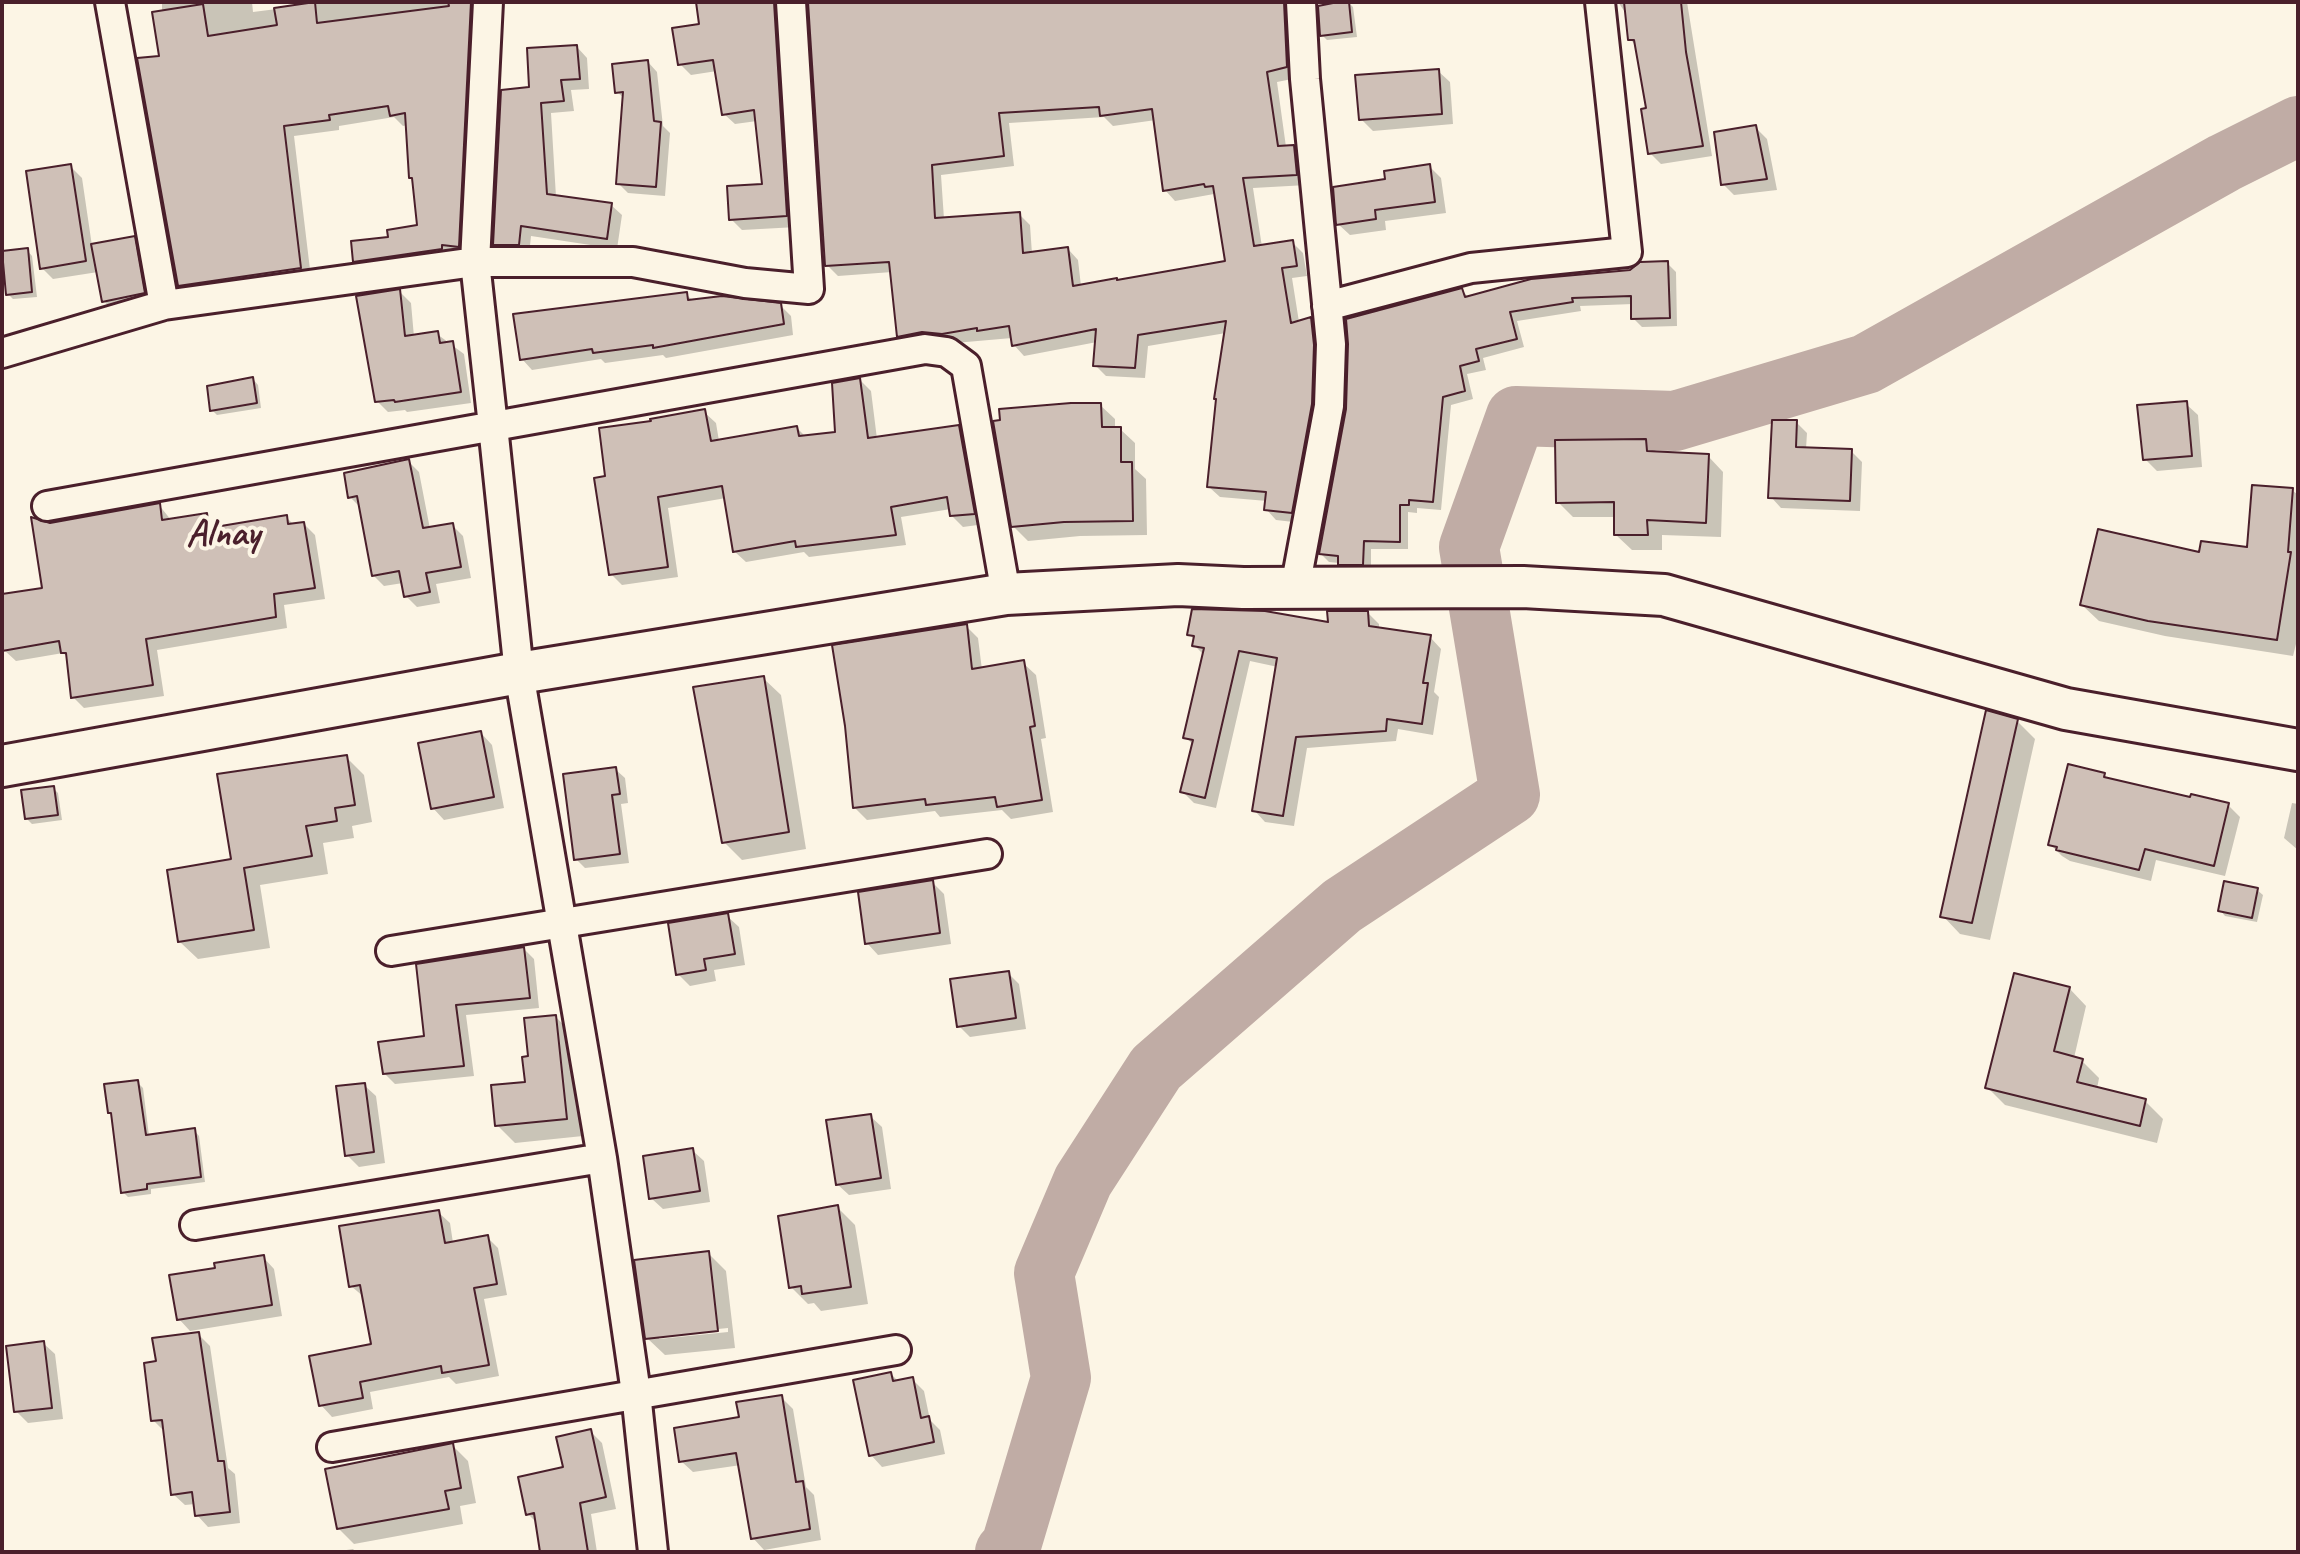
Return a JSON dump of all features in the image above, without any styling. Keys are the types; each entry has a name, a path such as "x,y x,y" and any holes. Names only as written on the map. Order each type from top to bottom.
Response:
{"main road":[{"path":"2,766 519,673 1006,594 1178,585 1523,587 1664,595 2066,709 2298,750"}],"street":[{"path":"110,2 164,305"},
{"path":"488,2 475,262 519,673 602,1158 636,1393 653,1552"},
{"path":"2,353 164,305 475,262 633,262 745,283 809,289 791,2"},
{"path":"1295,588 1329,406 1331,344 1305,79 1301,2"},
{"path":"1327,306 1471,268 1627,252 1600,2"},
{"path":"47,506 925,349 947,352 966,366 1006,594"},
{"path":"391,951 987,854"},
{"path":"195,1225 602,1158"},
{"path":"332,1447 896,1350"}],"building":[{"path":"315,2 317,23 449,6 448,2 471,2 459,247 442,245 442,249 353,262 351,241 388,237 387,230 417,225 412,178 409,178 405,113 390,116 388,106 329,115 330,120 284,126 301,268 178,286 137,58 159,56 152,12 203,4 208,36 277,25 274,8"},
{"path":"696,2 774,2 787,216 729,220 727,186 762,184 754,110 722,115 713,60 678,65 672,28 699,24"},
{"path":"808,2 1284,2 1287,67 1267,72 1278,146 1294,145 1297,175 1243,178 1254,246 1293,240 1297,266 1282,268 1291,323 1311,317 1314,345 1312,404 1292,513 1264,510 1266,492 1207,487 1214,399 1226,321 1138,335 1135,368 1093,366 1096,329 1012,346 1009,326 942,334 922,332 897,337 889,262 825,266","holes":["1099,107 1100,116 1152,109 1163,191 1204,184 1205,187 1213,186 1225,261 1073,286 1068,247 1023,253 1020,212 935,218 932,165 1004,156 999,113"]},
{"path":"1349,2 1352,32 1320,36 1318,6"},
{"path":"1624,2 1681,2 1686,52 1703,146 1648,154 1641,109 1646,108 1634,40 1628,40"},
{"path":"577,45 580,79 561,80 564,101 541,103 547,194 612,203 607,239 521,226 519,245 493,245 501,90 529,87 527,48"},
{"path":"648,60 654,121 661,122 656,187 616,184 623,92 615,93 612,64"},
{"path":"1439,69 1442,114 1359,120 1355,75"},
{"path":"1756,125 1767,179 1721,185 1714,132"},
{"path":"71,164 86,261 40,269 26,171"},
{"path":"1430,164 1435,202 1375,210 1376,219 1336,225 1333,187 1385,179 1384,171"},
{"path":"135,236 145,293 102,302 91,244"},
{"path":"28,248 32,292 6,295 2,251"},
{"path":"1668,261 1670,318 1631,319 1631,296 1572,298 1573,302 1510,312 1517,339 1476,349 1479,361 1460,366 1465,391 1443,397 1433,502 1409,500 1409,505 1400,505 1400,542 1364,541 1363,565 1338,565 1338,556 1319,554 1346,409 1346,319 1462,288 1465,297 1531,279 1630,270 1640,262"},
{"path":"400,289 405,336 438,331 440,343 453,341 461,392 375,402 356,296"},
{"path":"687,292 688,300 722,296 781,303 784,324 653,348 653,345 593,353 592,349 520,360 513,314"},
{"path":"253,377 257,403 210,411 207,386"},
{"path":"860,378 868,438 959,425 975,514 950,516 947,497 891,507 896,535 796,547 795,541 733,552 722,486 658,497 668,567 609,575 594,478 605,476 599,428 705,409 711,441 797,426 799,436 835,432 832,383"},
{"path":"2187,401 2192,456 2143,460 2137,405"},
{"path":"1101,403 1102,427 1121,427 1121,462 1132,462 1133,521 1011,527 993,421 1000,420 999,409"},
{"path":"1772,420 1797,420 1796,447 1852,449 1850,501 1768,498"},
{"path":"1646,439 1647,451 1709,454 1706,523 1647,520 1648,535 1614,535 1614,502 1556,503 1555,440"},
{"path":"409,459 423,528 453,523 461,567 426,573 430,592 404,597 399,571 372,576 357,496 348,498 344,473"},
{"path":"2252,485 2293,488 2288,552 2291,552 2277,640 2148,621 2080,605 2098,529 2199,552 2201,541 2247,547"},
{"path":"160,503 162,520 207,513 209,528 287,515 288,524 304,522 315,588 274,594 276,617 146,639 153,685 71,698 66,653 61,653 59,641 2,651 2,594 42,588 31,517 50,523"},
{"path":"1192,609 1265,611 1328,622 1327,611 1368,611 1369,626 1431,635 1423,683 1428,683 1422,724 1387,719 1386,731 1296,737 1283,816 1252,811 1277,658 1239,651 1205,798 1180,792 1193,740 1183,738 1204,648 1192,646 1194,636 1187,635"},
{"path":"967,624 972,669 1024,660 1035,726 1030,727 1042,800 997,807 995,797 926,805 925,799 853,808 845,726 832,645"},
{"path":"764,676 789,832 722,843 693,687"},
{"path":"1986,710 2018,719 1972,923 1940,917"},
{"path":"481,731 494,797 431,809 418,743"},
{"path":"347,755 355,805 335,808 337,821 306,826 312,856 244,868 254,930 178,942 167,870 231,859 217,774"},
{"path":"2068,764 2105,773 2104,777 2229,803 2214,866 2145,849 2139,870 2056,850 2057,847 2048,845"},
{"path":"616,767 620,794 612,795 620,854 574,860 563,774"},
{"path":"54,786 58,815 25,819 21,790"},
{"path":"933,880 940,933 865,944 858,892"},
{"path":"2224,881 2258,888 2252,918 2218,911"},
{"path":"728,913 735,954 704,959 706,970 676,975 668,923"},
{"path":"524,947 530,998 456,1005 464,1066 383,1074 378,1042 424,1036 416,964"},
{"path":"1009,971 1016,1018 957,1027 950,979"},
{"path":"2014,973 2070,987 2054,1051 2083,1059 2077,1082 2146,1099 2140,1126 1985,1088"},
{"path":"556,1015 567,1119 495,1126 491,1085 525,1082 522,1057 528,1056 524,1018"},
{"path":"138,1080 146,1135 195,1128 201,1177 147,1184 147,1189 121,1193 111,1113 108,1113 104,1084"},
{"path":"365,1083 374,1152 345,1156 336,1086"},
{"path":"871,1114 881,1178 836,1185 826,1120"},
{"path":"693,1148 700,1191 649,1199 643,1156"},
{"path":"838,1205 851,1287 802,1294 801,1286 789,1288 778,1216"},
{"path":"439,1210 445,1243 488,1235 497,1284 474,1288 489,1365 442,1373 441,1366 360,1382 363,1398 319,1406 309,1356 371,1344 360,1285 349,1287 339,1226"},
{"path":"709,1251 718,1331 645,1339 634,1260"},
{"path":"264,1255 272,1305 177,1320 169,1275 215,1268 214,1263"},
{"path":"199,1332 218,1461 224,1461 230,1512 195,1516 192,1492 171,1495 162,1420 151,1421 144,1363 156,1361 152,1338"},
{"path":"44,1341 52,1408 14,1412 6,1346"},
{"path":"891,1372 893,1381 913,1377 921,1418 929,1416 934,1442 869,1456 853,1380"},
{"path":"782,1395 796,1482 803,1481 810,1529 751,1539 736,1453 679,1462 674,1428 739,1417 736,1402"},
{"path":"591,1429 606,1497 580,1503 588,1552 540,1552 534,1513 526,1515 518,1477 563,1467 556,1437"},
{"path":"453,1443 461,1488 445,1491 449,1509 337,1529 325,1469"}],"waterway":[{"path":"1005,1552 1010,1549 1061,1378 1044,1273 1083,1181 1156,1068 1342,906 1510,795 1469,547 1516,416 1675,421 1866,364 2224,163 2298,126"}],"district":[{"name":"Alnay","path":"223,535"}]}
